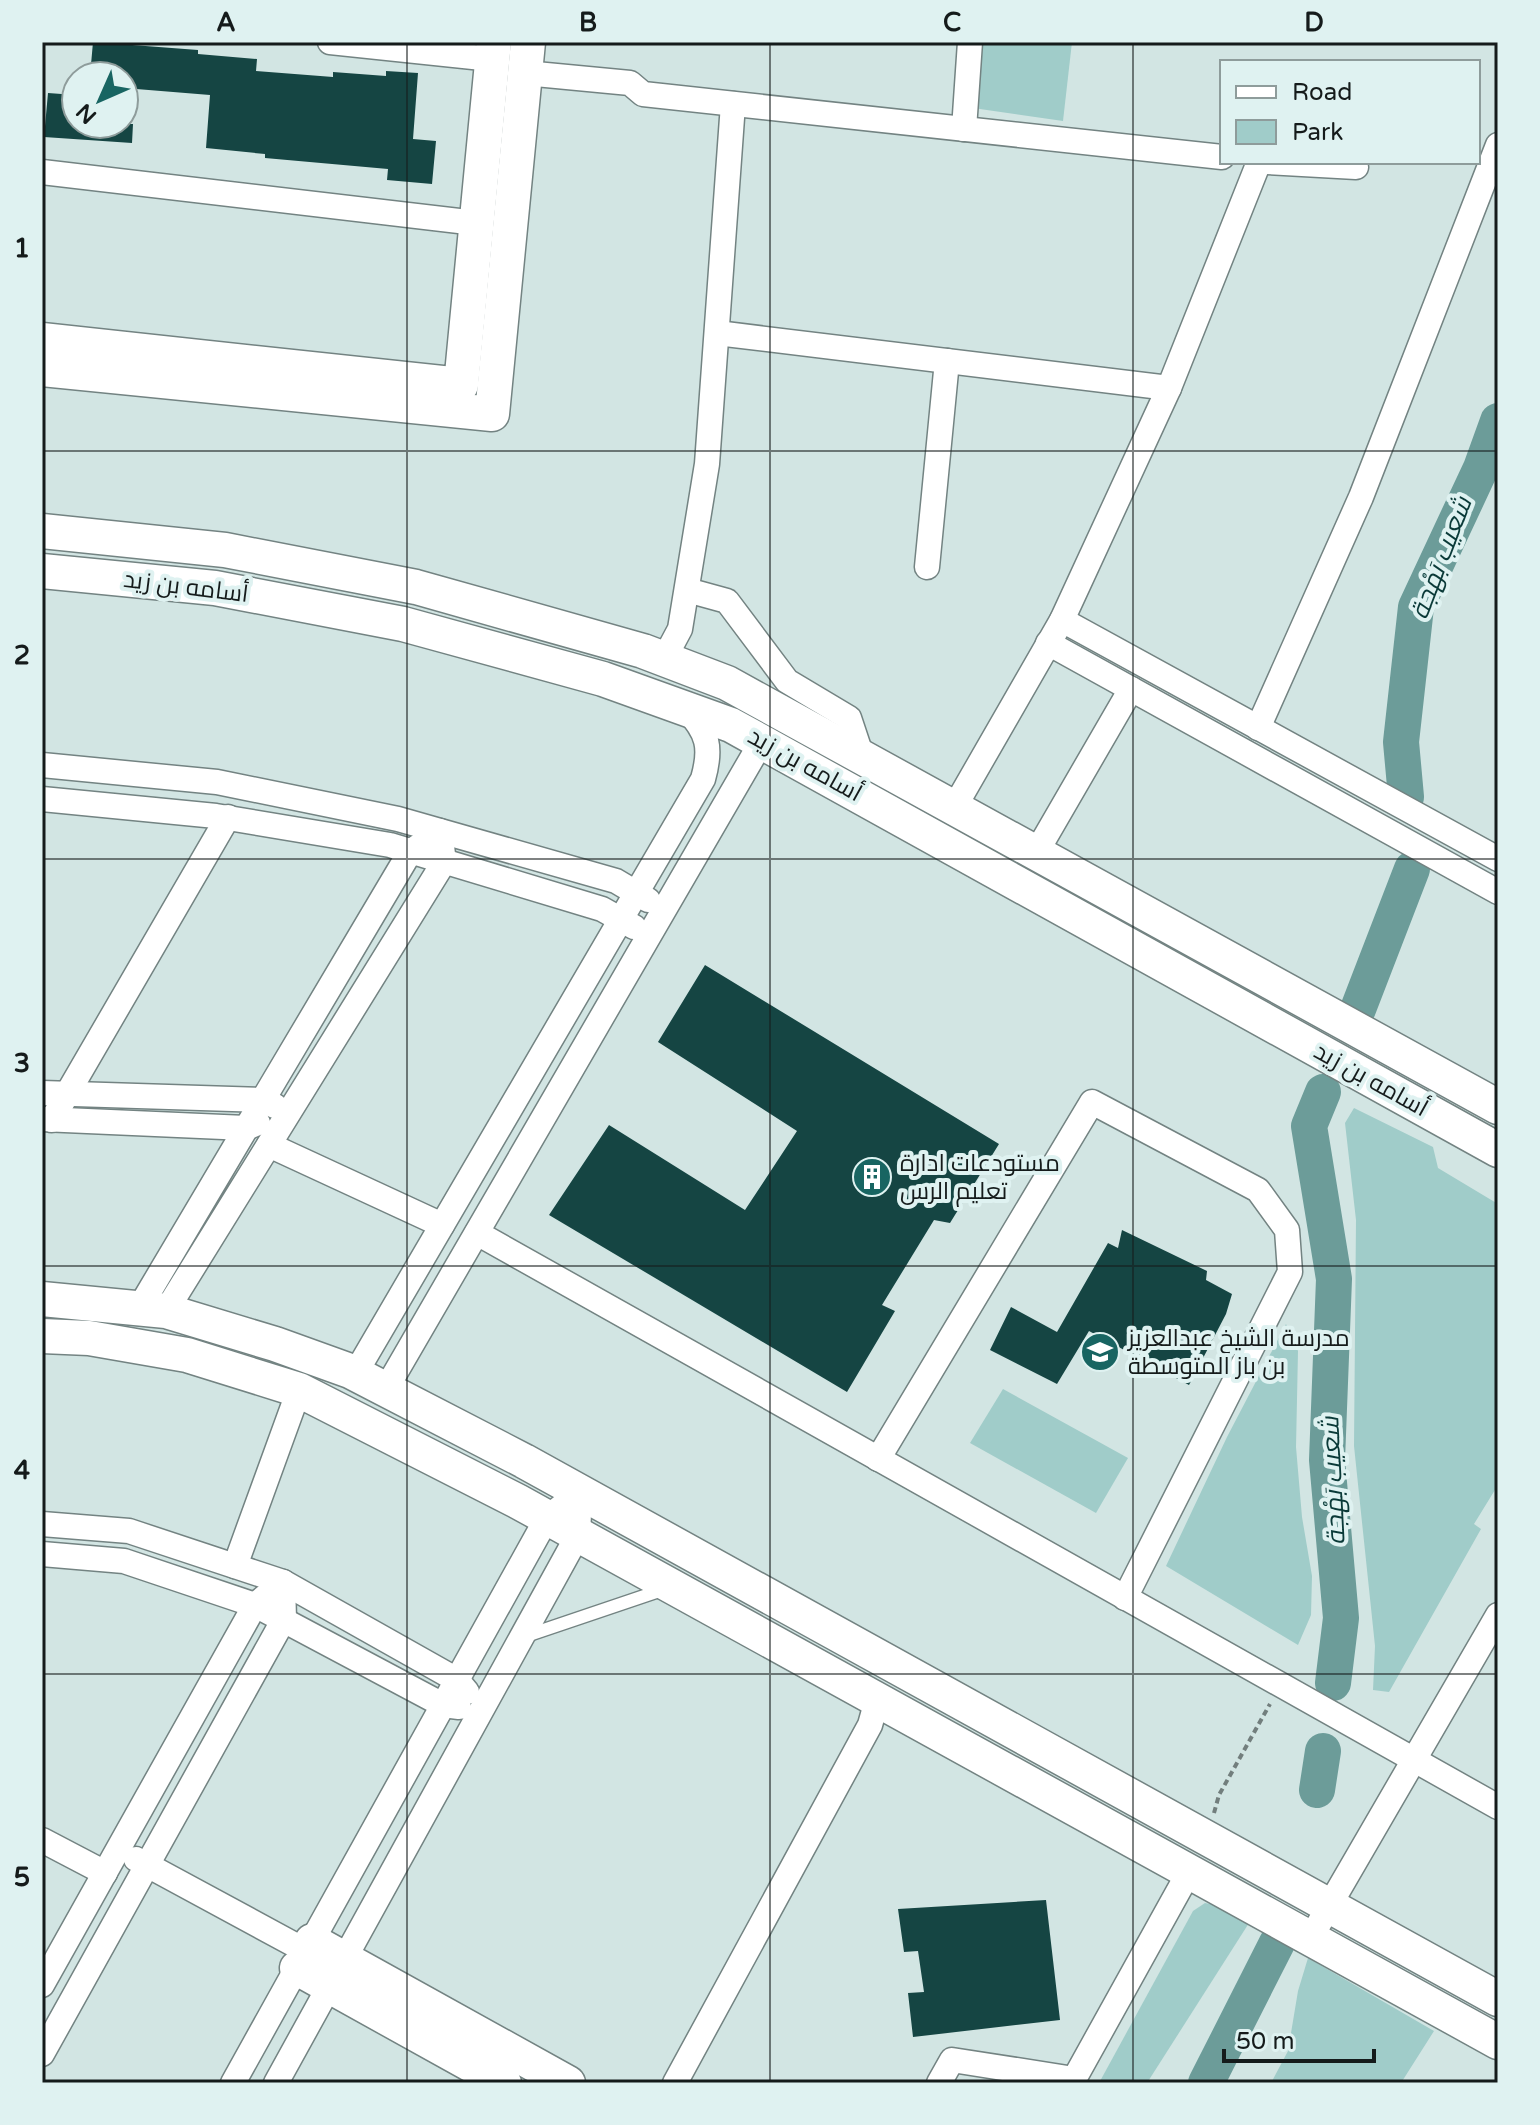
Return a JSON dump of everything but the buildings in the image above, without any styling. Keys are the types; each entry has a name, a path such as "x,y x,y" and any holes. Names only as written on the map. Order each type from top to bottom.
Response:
{"street":[{"path":"42,340 461,385 493,50 330,42"},
{"path":"964,129 970,42"},
{"path":"42,369 492,414 526,58 630,83 643,94 1220,157"},
{"path":"664,659 680,629 707,464 733,104"},
{"path":"1258,728 1361,497 1498,145"},
{"path":"954,808 1062,620 1169,388 1258,164"},
{"path":"1303,164 1356,167"},
{"path":"42,172 476,223"},
{"path":"717,333 1169,388"},
{"path":"927,567 947,361"},
{"name":"أسامه بن زيد","path":"42,531 225,550 416,587 552,623 727,683 1498,1107"},
{"name":"أسامه بن زيد","path":"42,571 215,588 403,624 603,679 731,725 1498,1150"},
{"path":"403,624 416,587"},
{"path":"687,590 727,601 787,681 849,718 862,757"},
{"path":"1062,620 1498,859"},
{"path":"1048,643 1498,892"},
{"path":"1036,853 1131,689"},
{"path":"355,1374 703,779 710,756 702,727 684,708"},
{"path":"386,1389 762,741"},
{"path":"42,765 217,782 398,819 616,881 664,909"},
{"path":"42,799 228,817 390,845 602,909 649,935"},
{"path":"228,817 54,1094 47,1119 246,1128 289,1111"},
{"path":"153,1309 246,1128 410,852 440,831"},
{"path":"153,1309 269,1145 444,862 440,831"},
{"path":"54,1094 262,1100 289,1111"},
{"path":"878,1459 1092,1102 1258,1190 1287,1230 1290,1272 1125,1598"},
{"path":"269,1145 442,1225"},
{"path":"477,1233 1498,1807"},
{"path":"42,1299 153,1309 275,1344 355,1374 580,1492 1498,1999"},
{"path":"42,1336 89,1338 187,1355 299,1390 547,1518 1498,2042"},
{"path":"235,1566 299,1390"},
{"path":"233,2083 547,1518 580,1492"},
{"path":"276,2083 578,1535 580,1492"},
{"path":"42,1524 129,1531 283,1582 457,1680 480,1710"},
{"path":"45,1559 124,1561 255,1605 443,1705 480,1710"},
{"path":"42,1985 255,1605 283,1582"},
{"path":"42,2054 284,1619 283,1582"},
{"path":"1310,1939 1498,1615"},
{"path":"675,2083 870,1725 877,1700"},
{"path":"42,1840 105,1873"},
{"path":"118,1850 337,1972 494,2081"},
{"path":"939,2083 952,2060 1073,2081 1189,1872"},
{"path":"337,1972 568,2083"}],"lane":[{"path":"520,1638 672,1587"}],"path":[{"path":"1208,1839 1219,1795 1281,1686"}],"green space":[{"path":"979,42 1072,42 1063,121 973,108"},
{"path":"1354,1108 1433,1147 1438,1168 1498,1204 1498,1485 1474,1524 1481,1529 1389,1692 1373,1690 1375,1646 1354,1446 1356,1220 1345,1123"},
{"path":"1286,1324 1298,1351 1296,1447 1302,1517 1312,1576 1311,1615 1298,1645 1166,1566 1227,1437"},
{"path":"1003,1389 1128,1458 1096,1513 970,1443"},
{"path":"1205,1903 1249,1923 1147,2083 1099,2083 1193,1911"},
{"path":"1308,1958 1434,2031 1401,2083 1271,2083 1288,2051 1298,1991"}],"waterway":[{"name":"شعيب بَهْجة","path":"1406,797 1401,742 1416,607 1481,468 1498,421"},
{"name":"شعيب بَهْجة","path":"1358,1009 1412,869"},
{"name":"شعيب بَهْجة","path":"1323,1092 1309,1126 1334,1279 1327,1460 1341,1618 1333,1683"},
{"name":"شعيب بَهْجة","path":"1317,1790 1323,1751"},
{"name":"شعيب بَهْجة","path":"1206,2083 1277,1943"}],"place":[{"name":"مستودعات ادارة تعليم الرس","path":"872,1177"},
{"name":"مدرسة الشيخ عبدالعزيز بن باز المتوسطة","path":"1100,1352"}]}
